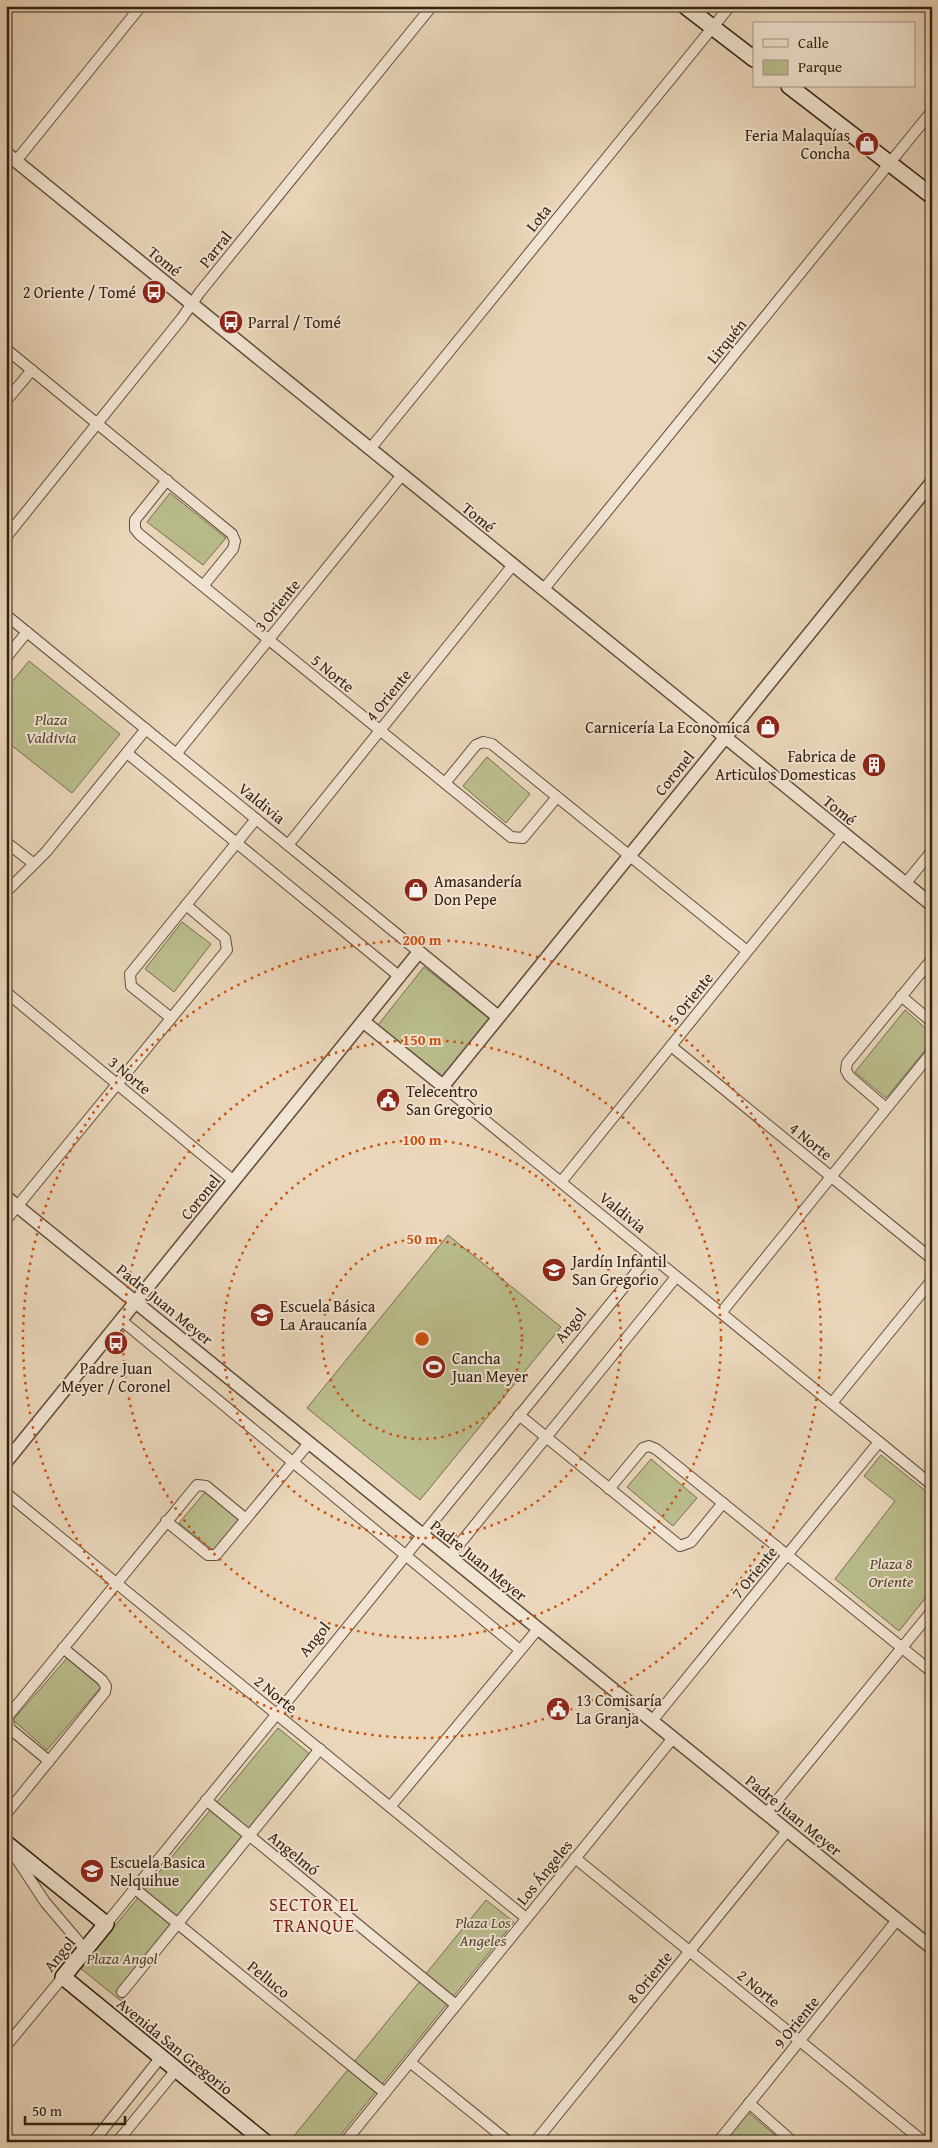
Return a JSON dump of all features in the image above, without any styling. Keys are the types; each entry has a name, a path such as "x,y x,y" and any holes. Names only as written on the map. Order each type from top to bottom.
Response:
{"main road":[{"path":"685,6 753,58"},
{"path":"792,88 932,196"},
{"path":"7,1843 106,1924"},
{"name":"Angol","path":"62,1977 106,1924"},
{"name":"Avenida San Gregorio","path":"62,1977 264,2142"}],"street":[{"path":"11,157 141,6"},
{"name":"Parral","path":"6,537 432,6"},
{"name":"Lota","path":"370,449 730,6"},
{"name":"Lirquén","path":"543,590 932,111"},
{"name":"Tomé","path":"11,157 932,905"},
{"path":"6,349 234,537 233,549 203,586"},
{"path":"6,402 32,370"},
{"name":"3 Oriente","path":"176,754 402,475"},
{"name":"5 Norte","path":"167,480 138,516 136,529 269,640 515,839 523,838 556,797"},
{"name":"Coronel","path":"442,1086 932,482"},
{"name":"4 Oriente","path":"288,845 513,565"},
{"name":"Valdivia","path":"6,616 497,1016"},
{"path":"6,658 27,632"},
{"path":"6,892 34,864 146,729"},
{"path":"445,782 476,745 488,742 748,951"},
{"path":"127,753 400,976"},
{"path":"171,1018 131,986 129,977 256,819"},
{"name":"5 Oriente","path":"560,1182 843,833"},
{"path":"6,842 34,864"},
{"path":"905,884 932,851"},
{"path":"6,1220 228,947 223,935 186,905"},
{"name":"Coronel","path":"8,1458 419,952"},
{"path":"886,1108 849,1076 846,1066 851,1057 932,959"},
{"name":"3 Norte","path":"6,992 234,1181"},
{"path":"901,996 932,1022"},
{"name":"Valdivia","path":"364,1022 932,1484"},
{"name":"4 Norte","path":"671,1046 932,1259"},
{"path":"721,1313 932,1052"},
{"name":"Padre Juan Meyer","path":"6,1197 932,1948"},
{"name":"Angol","path":"106,1924 650,1255"},
{"path":"449,1557 676,1277"},
{"path":"832,1404 932,1280"},
{"path":"121,1320 520,1650"},
{"path":"519,1416 676,1543 684,1546 691,1542 723,1503"},
{"name":"7 Oriente","path":"652,1721 879,1442"},
{"path":"166,1521 213,1556 309,1443"},
{"path":"609,1489 641,1451 649,1446 656,1449 932,1672"},
{"path":"49,1761 9,1728 7,1719 116,1582 194,1487 200,1484 206,1486 246,1519"},
{"name":"2 Norte","path":"6,1493 526,1918"},
{"path":"766,1814 932,1611"},
{"path":"390,1807 538,1629"},
{"path":"6,1814 106,1689 102,1680 63,1648"},
{"name":"Los Ángeles","path":"345,2142 673,1738"},
{"path":"122,1992 320,1749"},
{"name":"Angelmó","path":"206,1800 456,2005"},
{"name":"8 Oriente","path":"534,2142 788,1831"},
{"path":"7,1843 45,1902 85,1949"},
{"name":"2 Norte","path":"575,1858 924,2142"},
{"path":"45,1902 59,1886"},
{"name":"Pelluco","path":"134,1888 385,2092"},
{"name":"9 Oriente","path":"718,2142 898,1920"},
{"name":"Angol","path":"6,2046 62,1977"},
{"path":"93,2142 161,2057"},
{"path":"410,2062 509,2142"},
{"path":"117,2142 176,2070"},
{"path":"749,2103 793,2142"}],"green space":[{"path":"170,493 226,538 203,565 147,522"},
{"name":"Plaza Valdivia","path":"29,661 120,734 72,793 6,741 6,689"},
{"path":"487,757 530,794 506,823 463,786"},
{"path":"182,922 211,944 174,992 145,969"},
{"path":"424,967 491,1020 445,1078 378,1025"},
{"path":"905,1010 932,1034 932,1042 886,1098 855,1072"},
{"name":"Cancha Juan Meyer","path":"448,1235 561,1327 420,1500 307,1408"},
{"name":"Plaza 8 Oriente","path":"881,1455 932,1496 932,1590 899,1631 835,1579 895,1501 864,1476"},
{"path":"651,1459 697,1498 673,1526 627,1487"},
{"path":"205,1492 239,1519 214,1551 179,1523"},
{"path":"67,1658 101,1687 47,1750 13,1720"},
{"name":"Plaza Angol","path":"278,1728 317,1760 121,2001 80,1968"},
{"name":"Plaza Los Angeles","path":"486,1900 514,1922 335,2142 289,2142"},
{"path":"748,2112 783,2142 723,2142"}],"place":[{"name":"Feria Malaquías Concha","path":"867,144"},
{"name":"2 Oriente / Tomé","path":"154,292"},
{"name":"Parral / Tomé","path":"231,322"},
{"name":"Carnicería La Economica","path":"768,727"},
{"name":"Fabrica de Articulos Domesticas","path":"874,765"},
{"name":"Amasandería Don Pepe","path":"416,890"},
{"name":"Telecentro San Gregorio","path":"388,1100"},
{"name":"Jardín Infantil San Gregorio","path":"554,1270"},
{"name":"Escuela Básica La Araucanía","path":"262,1315"},
{"name":"Padre Juan Meyer / Coronel","path":"116,1343"},
{"name":"Cancha Juan Meyer","path":"434,1367"},
{"name":"13 Comisaría La Granja","path":"558,1709"},
{"name":"Escuela Basica Nelquihue","path":"92,1871"}],"district":[{"name":"SECTOR EL TRANQUE","path":"314,1915"}]}
